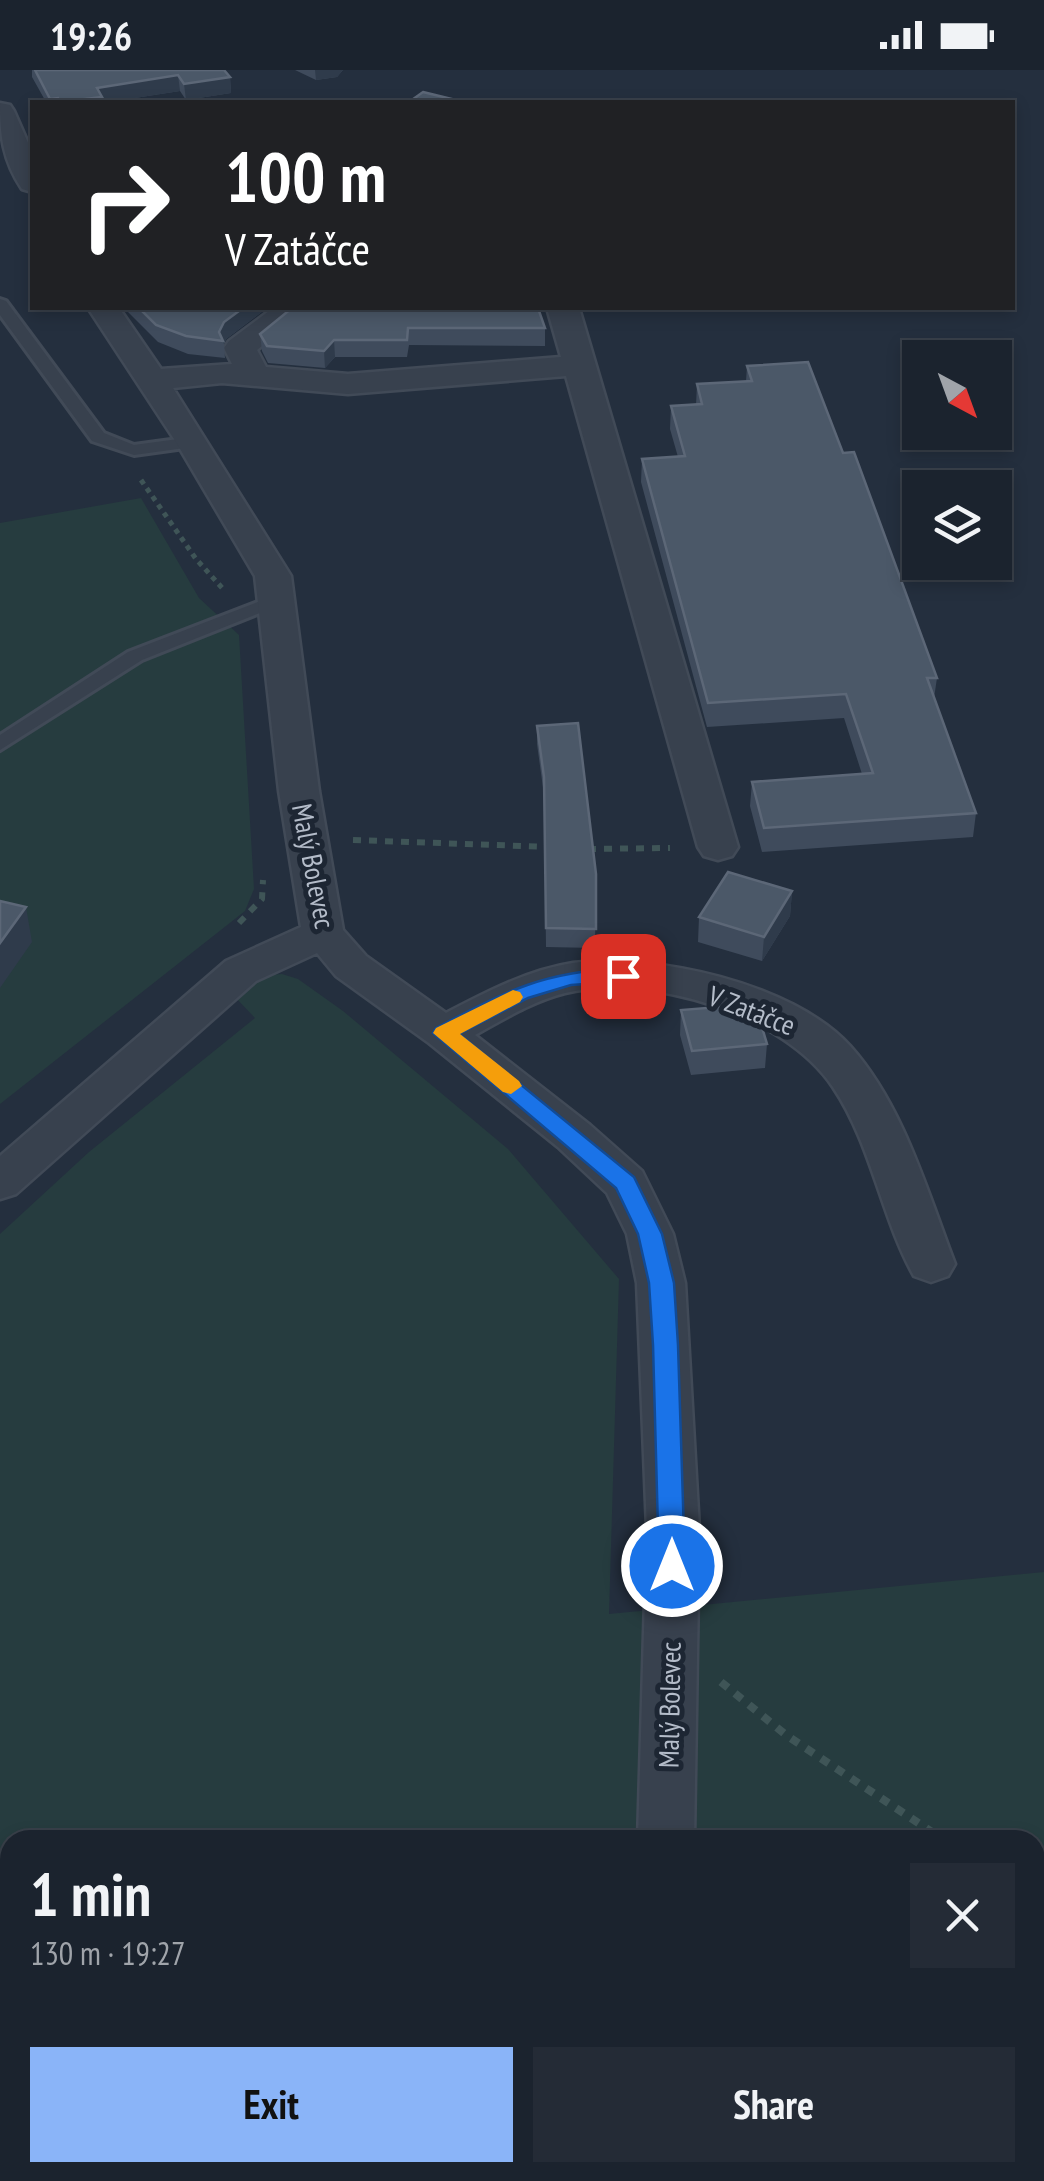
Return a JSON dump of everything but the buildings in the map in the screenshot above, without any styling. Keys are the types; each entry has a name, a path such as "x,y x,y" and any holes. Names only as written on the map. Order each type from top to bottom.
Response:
{"street":[{"path":"0,111 30,178"},
{"name":"Malý Bolevec","path":"105,310 194,442 274,576 306,838 323,934 351,966 444,1033 626,1182 650,1234 662,1283 673,1529 666,1830"},
{"path":"254,376 240,348 289,310"},
{"path":"564,310 717,844"},
{"path":"150,380 189,374 348,384 580,365"},
{"path":"0,1182 241,972 323,934"},
{"name":"V Zatáčce","path":"444,1033 521,993 570,978 623,976 682,984 730,998 808,1032 834,1057 864,1104 931,1264"}],"lane":[{"path":"0,304 98,437 120,451 145,451 194,442"},
{"path":"0,744 135,656 276,600"}],"path":[{"path":"120,451 196,559 234,600 240,614"},
{"path":"306,838 554,847"},
{"path":"572,848 649,851 717,844"},
{"path":"262,863 262,899"},
{"path":"670,1641 786,1735 929,1830"}],"green space":[{"path":"141,498 199,598 239,635 254,889 245,911 0,1104 0,523"},
{"path":"282,974 298,979 343,1011 508,1149 619,1279 609,1614 1044,1572 1044,1830 0,1830 0,1234 89,1152 255,1018 234,996 260,976"}],"slow traffic":[{"path":"511,1086 444,1033 513,997"}],"route":[{"path":"623,976 570,978 521,993 444,1033 626,1182 650,1234 662,1283 672,1566"}]}
